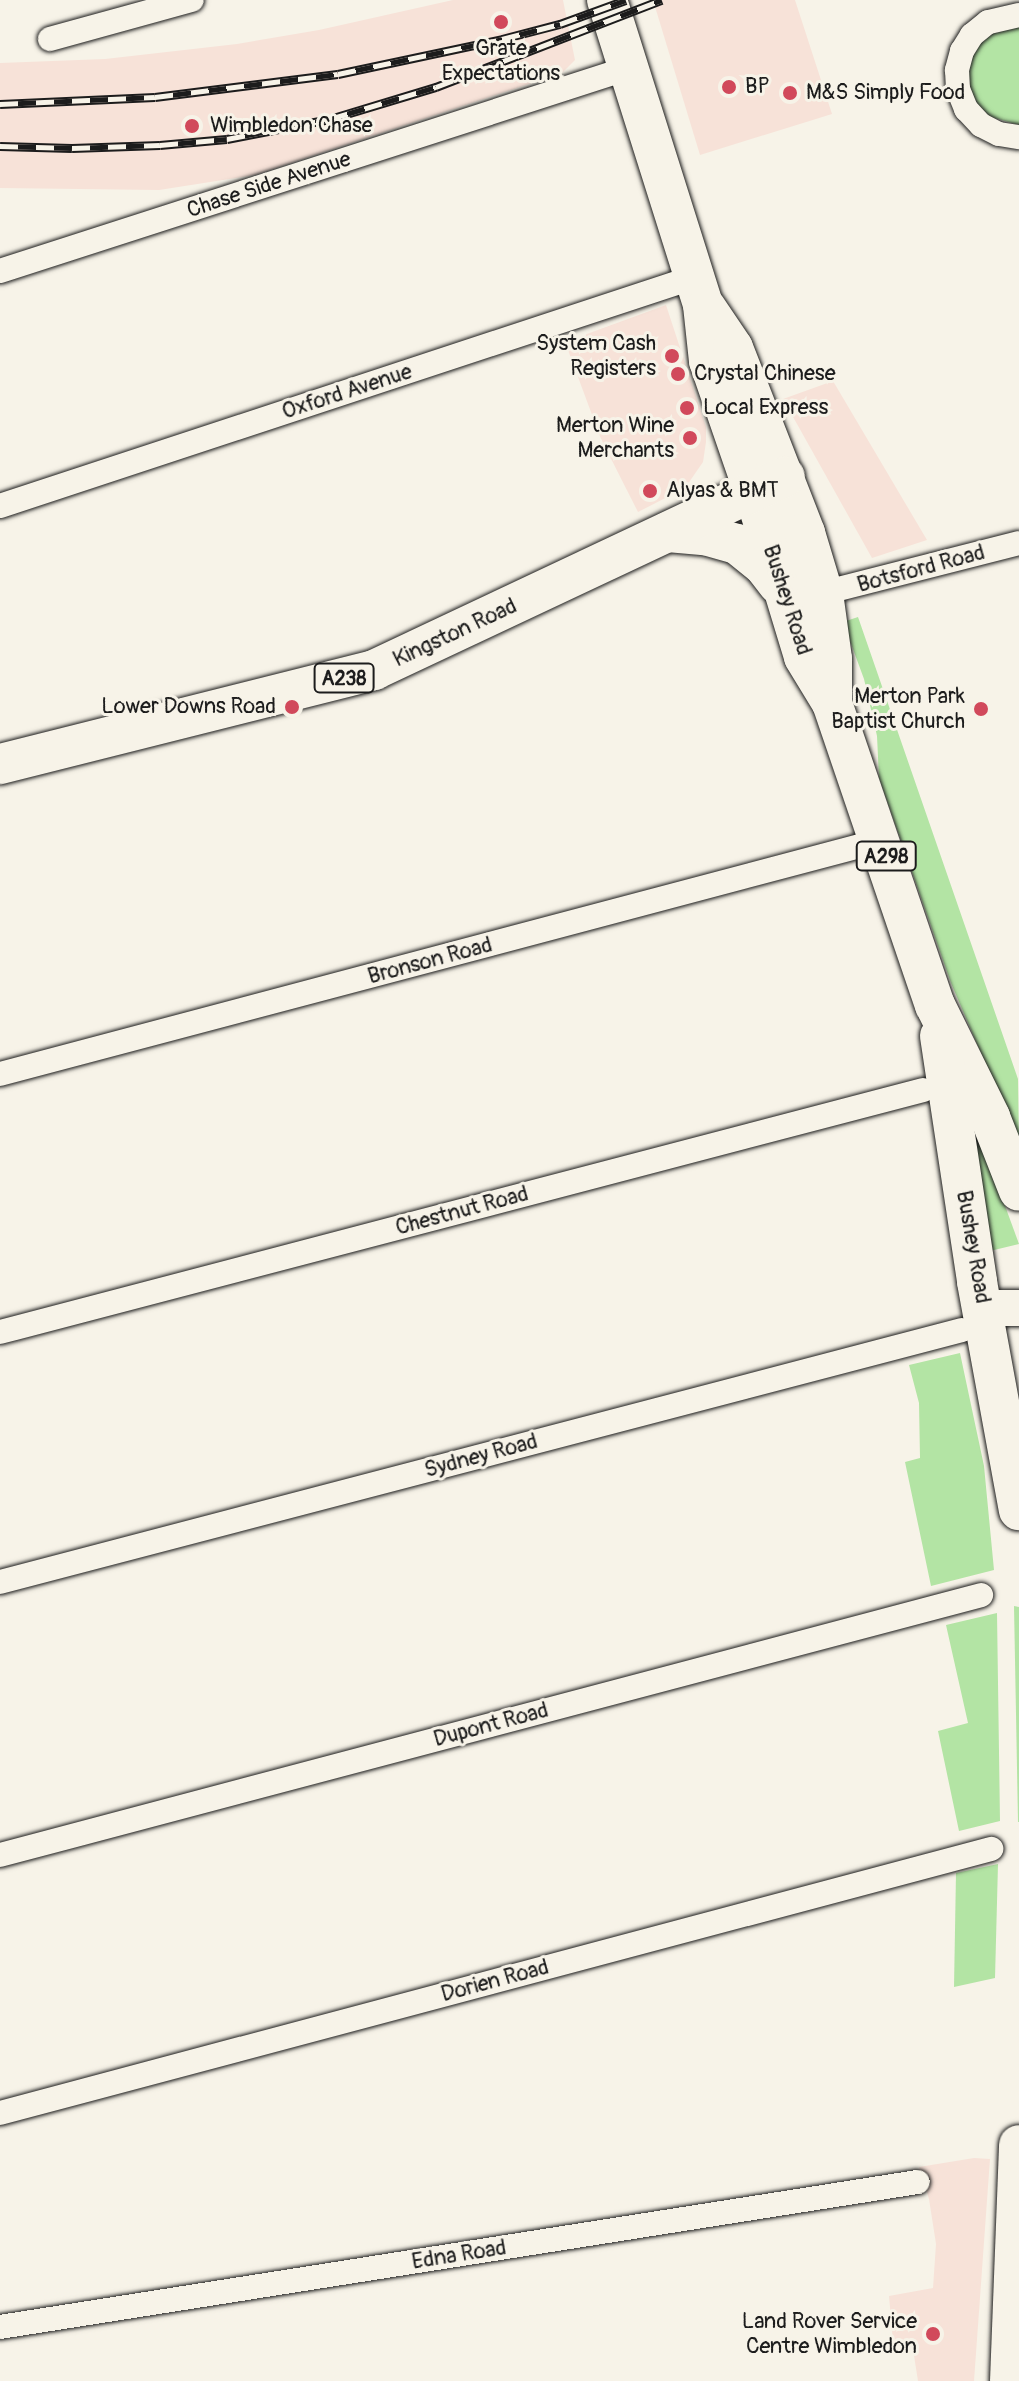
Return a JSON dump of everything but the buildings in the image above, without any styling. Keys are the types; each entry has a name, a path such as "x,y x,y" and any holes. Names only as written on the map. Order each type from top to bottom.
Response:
{"main road":[{"path":"607,0 699,291 733,348 770,485"},
{"name":"Kingston Road","path":"0,764 374,670 770,485"},
{"name":"Bushey Road","path":"770,485 781,587 804,657 832,703 935,1005 978,1090 1019,1191"},
{"name":"Bushey Road","path":"770,485 823,593 831,648 832,703"},
{"path":"668,532 705,535 737,544 764,566 781,587"},
{"name":"Bushey Road","path":"935,1005 1018,1488"},
{"path":"1010,2381 1019,2145"}],"street":[{"path":"50,39 192,0"},
{"path":"1019,15 988,22 972,35 962,51 957,70 958,89 966,109 981,125 999,134 1019,137"},
{"name":"Chase Side Avenue","path":"0,271 629,68"},
{"name":"Oxford Avenue","path":"0,506 699,291"},
{"name":"Botsford Road","path":"823,593 1009,546"},
{"name":"Bronson Road","path":"0,1074 860,846"},
{"name":"Chestnut Road","path":"0,1332 923,1090"},
{"name":"Sydney Road","path":"0,1582 988,1315"},
{"name":"Dupont Road","path":"0,1855 981,1595"},
{"name":"Dorien Road","path":"0,2113 991,1849"},
{"name":"Edna Road","path":"0,2327 918,2182"}],"shaded area":[{"path":"453,0 563,0 575,60 562,73 255,175 159,190 0,188 0,63 105,59 237,44 319,30"},
{"path":"653,0 795,0 832,114 700,155"},
{"path":"666,305 706,427 706,442 703,462 685,488 638,512 601,439 565,342"},
{"path":"833,381 927,540 872,558 783,399"},
{"name":"Land Rover Service Centre Wimbledon","path":"974,2158 990,2159 974,2381 918,2381 912,2343 893,2342 889,2296 933,2288 936,2244 929,2199 919,2167"}],"green space":[{"path":"1019,26 1019,125 991,117 979,106 971,92 969,76 971,59 979,45 992,34"},
{"path":"858,617 1018,1079 1019,1142 951,983 879,778 877,736 864,679 843,622"},
{"path":"965,1110 993,1173 1019,1244 990,1251"},
{"path":"960,1353 984,1466 994,1570 931,1586 905,1462 920,1458 919,1403 909,1365"},
{"path":"1014,1606 1019,1607 1019,1822 1018,1822"},
{"path":"997,1613 1000,1821 959,1831 938,1731 968,1723 946,1625"},
{"path":"998,1864 995,1978 954,1987 956,1873"}],"railway":[{"path":"0,104 155,97 338,74 502,39 560,24 626,0"},
{"path":"0,146 72,148 160,145 227,139 330,119 436,87 662,0"}],"place":[{"name":"Grate Expectations","path":"501,22"},
{"name":"BP","path":"729,87"},
{"name":"M&S Simply Food","path":"790,93"},
{"name":"Wimbledon Chase","path":"192,126"},
{"name":"System Cash Registers","path":"672,356"},
{"name":"Crystal Chinese","path":"678,374"},
{"name":"Local Express","path":"687,408"},
{"name":"Merton Wine Merchants","path":"690,438"},
{"name":"Alyas & BMT","path":"650,491"},
{"name":"Lower Downs Road","path":"292,707"},
{"name":"Merton Park Baptist Church","path":"981,709"},
{"name":"Land Rover Service Centre Wimbledon","path":"933,2334"}]}
